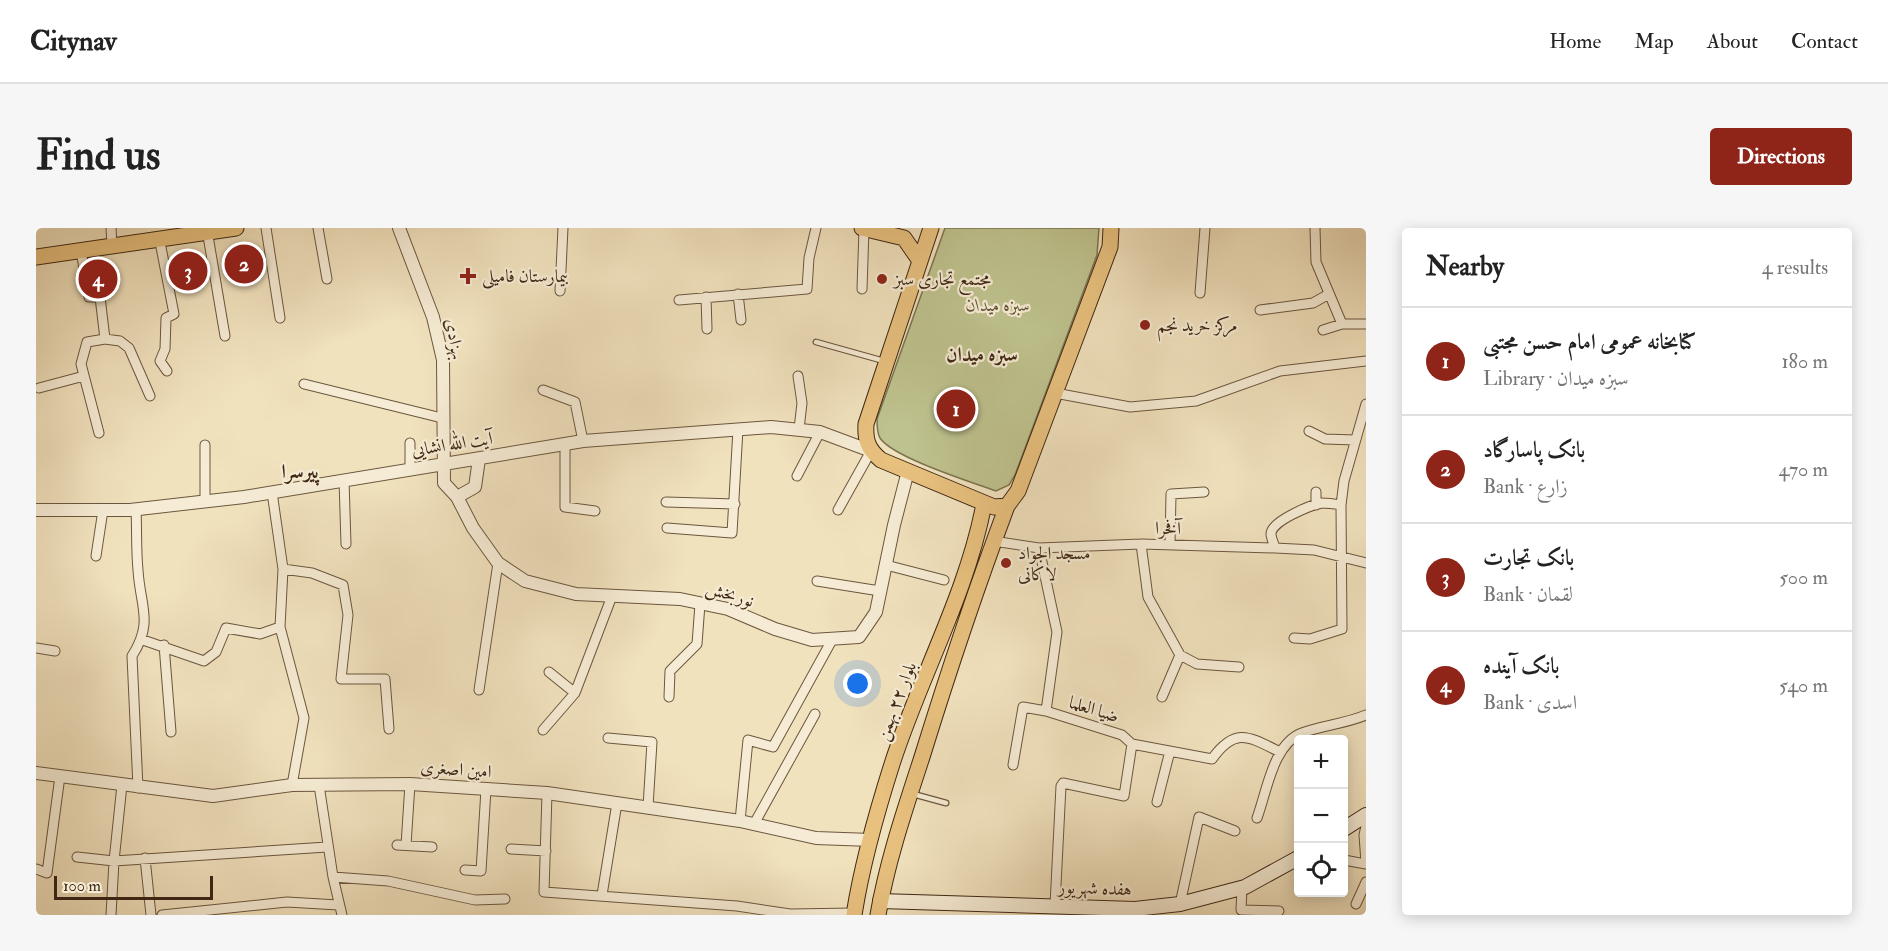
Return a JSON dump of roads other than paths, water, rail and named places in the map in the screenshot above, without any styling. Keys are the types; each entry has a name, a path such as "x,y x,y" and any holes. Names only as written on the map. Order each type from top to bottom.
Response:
{"main road":[{"path":"36,257 207,230 236,228"},
{"path":"863,228 903,238 920,261"},
{"path":"908,244 920,239 920,228"},
{"path":"932,228 866,424 865,438 871,451 881,460 984,504 1007,507"},
{"path":"879,908 910,793 941,694 996,536 1007,507 1018,491 1110,247 1111,228"},
{"name":"بلوار ۲۲ بهمن","path":"854,914 893,760 922,687 980,524 984,504"},
{"path":"980,524 985,519 992,518 998,523 996,536"},
{"path":"922,687 941,694"},
{"path":"1348,826 1366,815"},
{"name":"هفده شهریور","path":"879,908 1055,905 1136,909 1180,904 1242,888 1294,861"}],"street":[{"path":"111,228 112,245"},
{"path":"266,228 280,318"},
{"path":"318,228 327,279"},
{"name":"بهزادی","path":"399,228 434,317 442,360 442,463"},
{"path":"560,291 563,228"},
{"path":"679,300 807,289 809,258 816,228"},
{"path":"862,289 863,228"},
{"path":"1200,293 1204,228"},
{"path":"1315,228 1316,262 1342,324"},
{"path":"207,230 225,336"},
{"path":"159,237 174,314 166,318 165,349 160,361 167,371"},
{"path":"81,251 89,297 100,297 105,339"},
{"path":"738,294 741,320"},
{"path":"1260,310 1313,303 1329,294"},
{"path":"706,297 707,329"},
{"path":"1323,330 1342,324 1366,324"},
{"path":"99,433 81,364 87,342 105,339 120,340 129,348 150,396"},
{"path":"1055,393 1130,407 1196,401 1280,371 1366,361"},
{"path":"39,388 84,376"},
{"path":"798,376 802,403 799,429"},
{"path":"304,384 442,418"},
{"path":"543,390 575,402 583,441"},
{"path":"1294,638 1310,639 1342,629 1341,505 1355,440 1363,421 1366,404"},
{"name":"آیت الله انشایی","path":"36,510 136,509 205,502 583,441 738,429 771,427 820,432 871,451"},
{"path":"667,528 732,533 738,429"},
{"path":"1309,430 1325,439 1355,440"},
{"path":"797,476 820,432"},
{"path":"410,443 410,469"},
{"path":"205,445 205,502"},
{"path":"565,445 565,507 596,511"},
{"path":"838,510 871,451"},
{"path":"457,497 475,487 478,459"},
{"name":"نوربخش","path":"442,463 444,483 457,497 473,528 498,563 525,581 576,594 680,599 728,609 775,629 812,640 860,637 876,612 908,471"},
{"path":"344,480 346,543"},
{"path":"272,492 283,569 280,627 304,718 291,785"},
{"path":"1170,545 1171,494 1204,492"},
{"path":"1316,492 1316,505"},
{"path":"666,502 735,504"},
{"path":"1275,548 1267,532 1281,521 1316,505 1341,505"},
{"path":"136,509 138,573 145,612 143,640 132,656 138,788"},
{"path":"96,556 103,510"},
{"name":"آفخرا","path":"996,536 1039,548 1141,544 1314,550 1366,563"},
{"path":"1141,544 1148,597 1180,655 1197,664 1239,667"},
{"name":"ضیا العلما","path":"1039,548 1057,633 1046,711 1122,735 1132,744 1212,759 1225,741 1243,738 1257,741 1280,752"},
{"path":"479,690 498,563"},
{"path":"886,565 944,580"},
{"path":"283,569 312,573 343,585 348,615 341,679 385,679 389,729"},
{"path":"817,580 880,591"},
{"path":"543,730 574,693 612,596"},
{"path":"669,697 670,671 697,644 700,604"},
{"path":"143,640 164,645 204,661 216,652 226,628 260,634 280,627"},
{"path":"740,821 748,740 773,747 832,640"},
{"path":"164,645 171,732"},
{"path":"36,648 55,651"},
{"path":"1162,697 1180,655"},
{"path":"549,672 574,693"},
{"path":"1013,765 1023,706 1046,711"},
{"path":"754,824 815,714"},
{"path":"1257,818 1280,752 1290,740 1300,734 1347,723 1366,715"},
{"path":"608,738 652,742 648,807"},
{"path":"1055,905 1061,786 1063,783 1124,796 1132,744"},
{"path":"1157,802 1170,751"},
{"name":"امین اصغری","path":"36,773 213,796 291,785 410,784 547,793 740,821 816,838 871,840"},
{"path":"36,869 47,873 60,776"},
{"path":"410,784 402,845 432,847"},
{"path":"111,915 122,785"},
{"path":"319,785 327,847 342,915"},
{"path":"465,870 481,871 486,789"},
{"path":"547,793 544,892 736,906 790,914 854,914"},
{"path":"602,895 616,802"},
{"path":"1180,904 1199,817 1235,831"},
{"path":"1348,861 1366,863 1364,835 1366,826"},
{"path":"77,857 114,861 327,847"},
{"path":"511,849 546,851"},
{"path":"145,858 151,915"},
{"path":"333,877 388,880 475,900 505,899"},
{"path":"1356,904 1366,882"},
{"path":"1242,888 1241,910 1279,911"},
{"path":"162,915 287,902 338,905"}],"lane":[{"path":"816,342 886,362"},
{"path":"910,793 946,803"}],"place":[{"name":"بانک پاسارگاد","path":"244,264"},
{"name":"بانک تجارت","path":"188,271"},
{"name":"بیمارستان فامیلی","path":"468,276"},
{"name":"بانک آینده","path":"98,279"},
{"name":"مجتمع تجاری سبز","path":"882,279"},
{"name":"مرکز خرید نجم","path":"1145,325"},
{"name":"کتابخانه عمومی امام حسن مجتبی","path":"956,409"},
{"name":"مسجد الجواد لاکانی","path":"1006,563"}],"district":[{"name":"سبزه میدان","path":"982,354"},
{"name":"پیرسرا","path":"300,471"}]}
